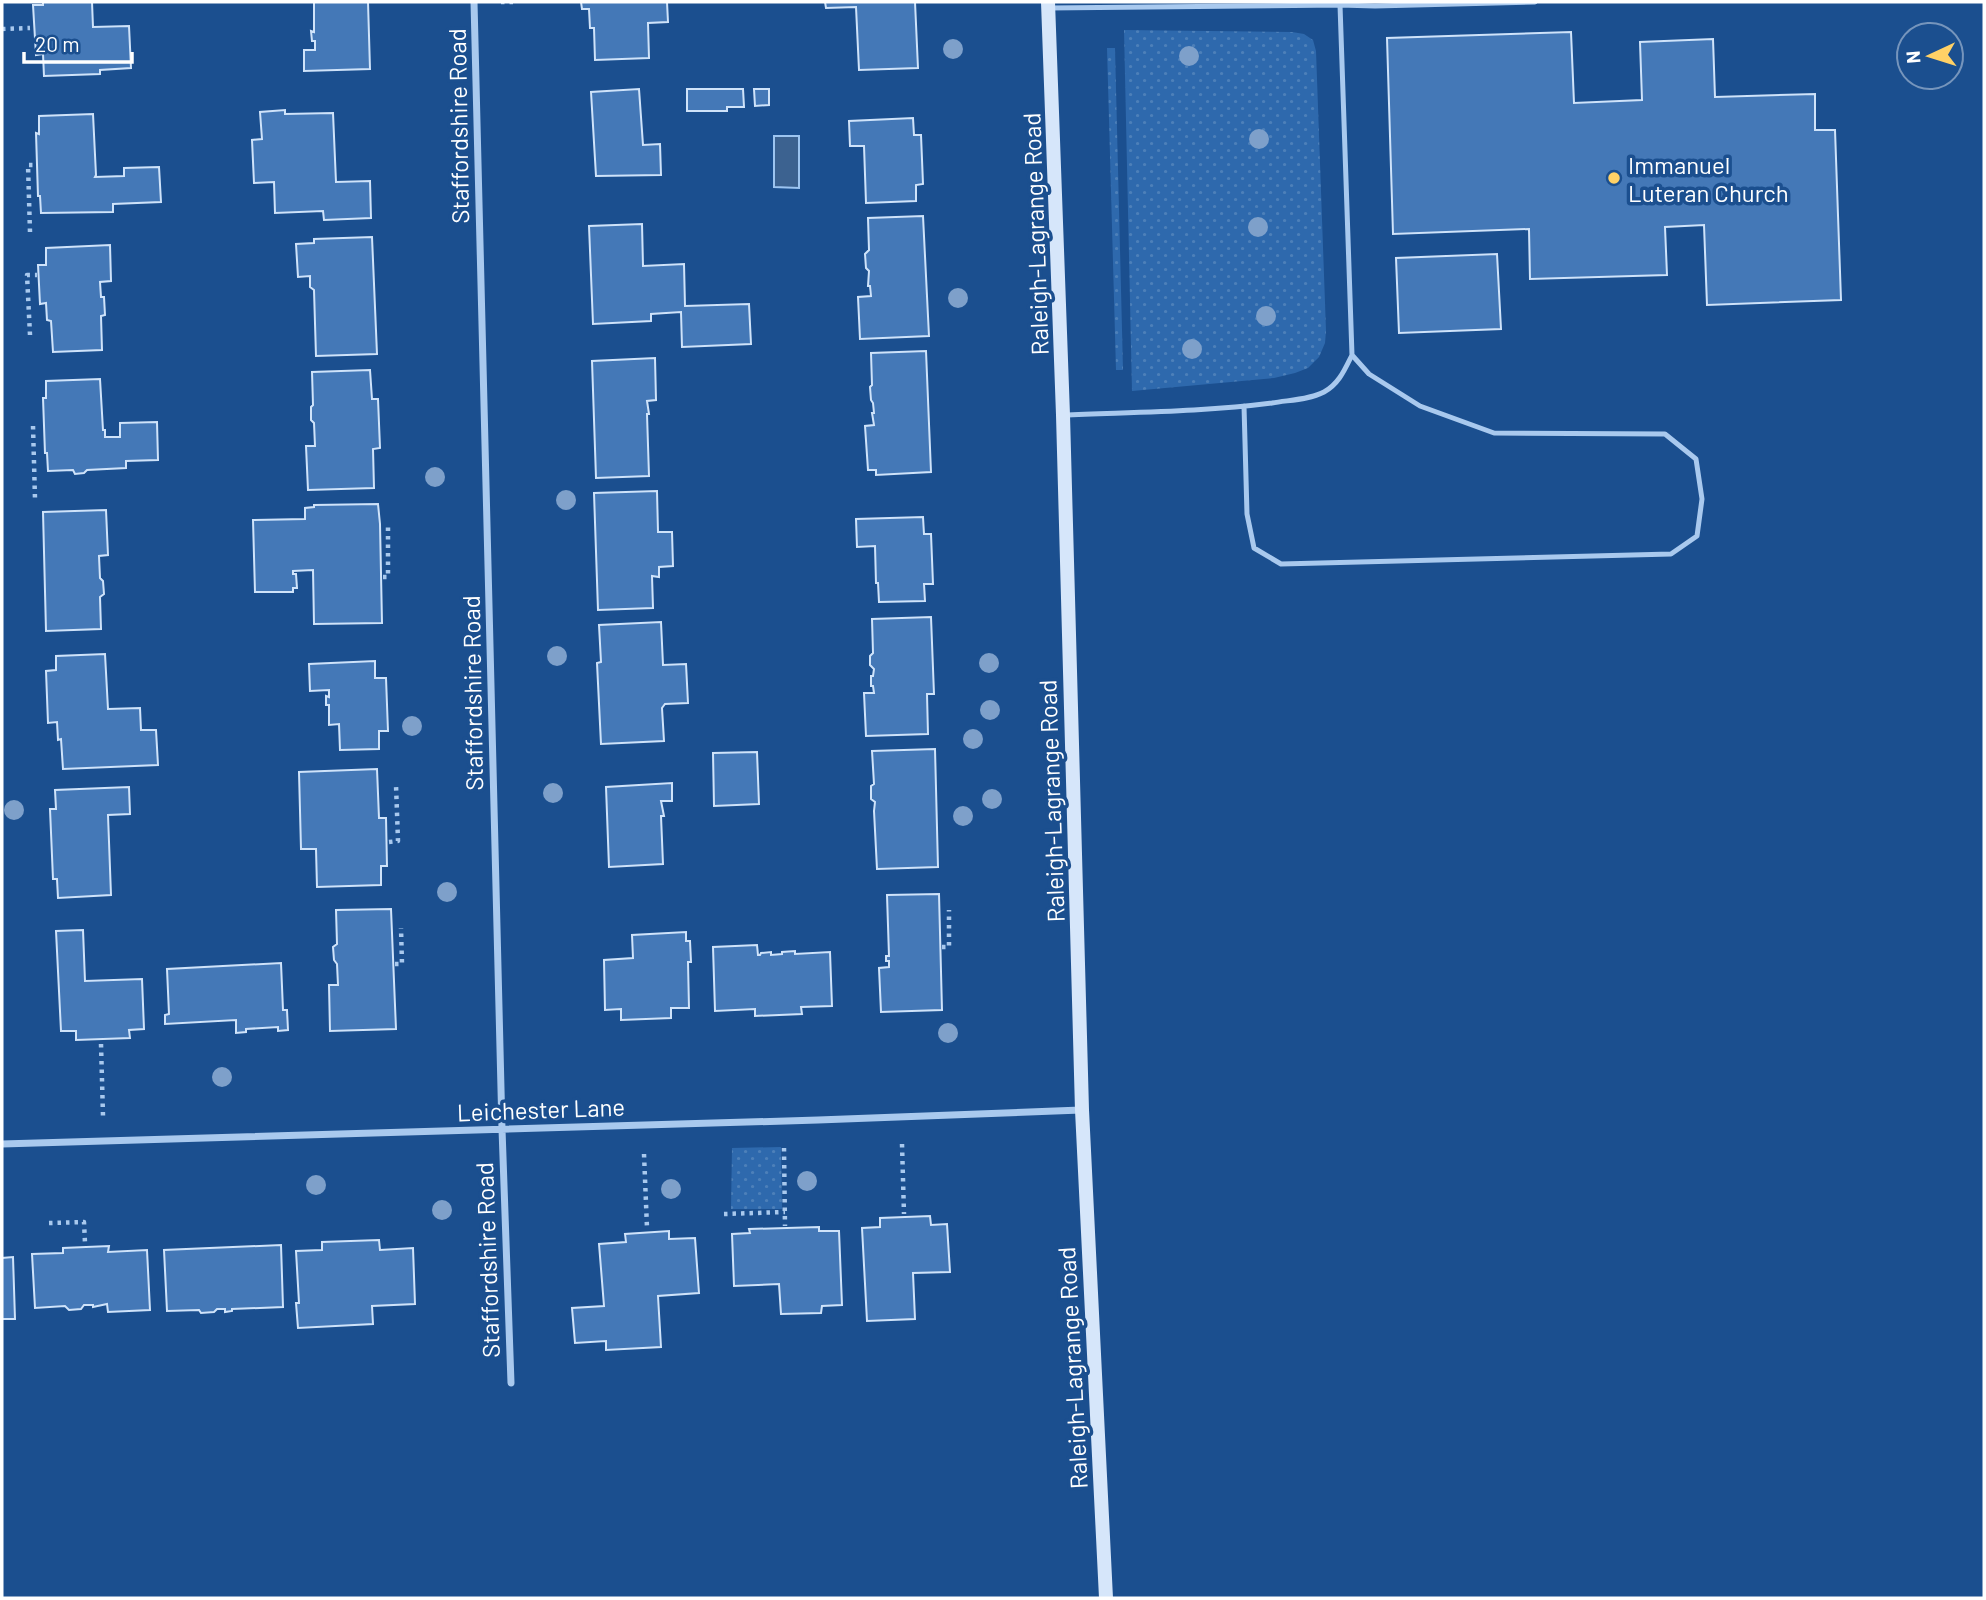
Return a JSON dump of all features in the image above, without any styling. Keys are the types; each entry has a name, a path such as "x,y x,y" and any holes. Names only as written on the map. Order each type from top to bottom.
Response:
{"main road":[{"name":"Raleigh-Lagrange Road","path":"1049,5 1082,1110 1106,1598"}],"street":[{"name":"Staffordshire Road","path":"474,2 502,1129 511,1382"},
{"name":"Leichester Lane","path":"2,1144 818,1121 1082,1110"}],"lane":[{"path":"1049,5 1375,6 1535,2"},
{"path":"1063,415 1244,406 1303,398 1323,393 1342,376 1352,355 1340,5"},
{"path":"1244,406 1247,514 1254,548 1281,564 1671,554 1698,536 1702,499 1696,459 1665,434 1494,433 1420,406 1369,374 1352,355"}],"path":[{"path":"501,2 516,2"},
{"path":"2,29 30,28"},
{"path":"30,232 28,165 35,165"},
{"path":"30,335 27,275 37,275"},
{"path":"33,426 34,499"},
{"path":"383,577 388,577 388,523"},
{"path":"389,842 398,841 396,785"},
{"path":"942,947 949,947 949,910"},
{"path":"395,964 402,964 401,928"},
{"path":"101,1044 103,1116"},
{"path":"902,1144 904,1214"},
{"path":"784,1148 785,1226"},
{"path":"644,1154 647,1227"},
{"path":"724,1214 785,1212"},
{"path":"49,1223 85,1222 85,1243"}],"shaded area":[{"path":"1124,30 1292,32 1304,34 1313,40 1316,51 1326,331 1325,343 1319,357 1308,368 1274,378 1132,391"},
{"path":"1107,48 1115,48 1123,370 1116,370"},
{"path":"774,136 799,136 799,188 774,187"},
{"path":"781,1147 782,1209 731,1209 732,1148"}],"building":[{"path":"43,2 92,2 93,27 129,26 131,68 100,70 100,74 44,76 43,54 36,55 33,5 43,5"},
{"path":"314,2 368,2 370,69 304,71 304,50 315,50 311,31 314,32"},
{"path":"581,2 667,2 668,22 648,23 649,58 595,60 594,28 590,28 589,9 582,9"},
{"path":"825,2 915,2 918,68 859,70 856,7 826,8"},
{"name":"Immanuel Luteran Church","path":"1571,32 1574,103 1642,100 1640,42 1713,39 1715,97 1815,94 1815,130 1835,130 1841,300 1707,305 1704,225 1665,227 1667,275 1530,279 1529,229 1393,234 1387,38"},
{"path":"639,89 643,145 660,144 661,175 596,176 591,92"},
{"path":"687,89 743,89 744,107 727,107 727,111 687,111"},
{"path":"754,89 769,89 769,105 755,106"},
{"path":"285,110 285,114 333,113 336,182 370,181 371,218 324,220 323,211 275,213 274,182 254,183 252,140 262,139 260,112"},
{"path":"93,114 95,177 124,176 124,168 159,167 161,202 113,204 113,212 41,213 36,133 39,134 39,116"},
{"path":"913,118 914,135 921,135 923,184 916,185 916,201 866,203 864,146 850,146 849,121"},
{"path":"923,216 929,336 860,339 858,297 871,296 865,254 869,250 868,218"},
{"path":"642,224 643,266 684,264 685,306 749,304 751,344 682,347 681,312 651,314 651,321 593,324 589,226"},
{"path":"372,237 377,354 316,356 314,290 310,287 310,276 298,277 296,244 314,243 314,239"},
{"path":"110,245 111,281 100,282 105,315 101,316 102,350 53,352 51,321 47,320 46,303 40,304 38,265 46,265 46,248"},
{"path":"1497,254 1501,329 1399,333 1396,258"},
{"path":"926,351 931,472 876,475 876,470 868,470 865,426 874,425 870,387 871,353"},
{"path":"655,358 656,400 647,401 649,476 596,478 592,361"},
{"path":"370,370 372,399 378,399 380,448 373,449 374,488 308,490 306,446 315,446 314,423 311,420 312,372"},
{"path":"100,379 105,437 120,437 120,423 157,422 158,460 126,461 126,468 87,470 75,474 73,470 48,471 43,398 46,398 46,381"},
{"path":"657,491 658,532 672,532 673,566 659,567 659,577 652,576 653,608 598,610 594,493"},
{"path":"378,504 382,623 314,624 313,570 293,571 293,574 296,574 297,588 293,588 293,592 255,592 253,520 305,519 305,508 314,505"},
{"path":"106,510 108,555 99,556 104,594 100,597 101,629 46,631 43,512"},
{"path":"923,517 924,534 931,534 933,584 924,584 925,601 879,602 875,546 857,547 856,519"},
{"path":"931,617 934,694 927,694 928,734 866,736 864,693 874,693 871,676 874,669 870,665 870,656 873,653 872,619"},
{"path":"661,622 663,665 686,664 688,703 665,704 662,708 664,741 601,744 597,663 601,662 599,625"},
{"path":"105,654 108,709 140,708 141,730 156,730 158,765 63,769 57,722 48,723 46,671 56,670 56,656"},
{"path":"375,661 375,678 386,678 388,731 379,731 379,749 340,750 339,724 329,725 326,696 329,697 329,690 310,691 309,664"},
{"path":"935,749 938,867 877,869 875,802 871,799 871,786 874,784 872,751"},
{"path":"757,752 759,804 714,806 713,753"},
{"path":"377,769 379,818 386,818 387,866 381,866 381,885 317,887 316,849 301,849 299,772"},
{"path":"672,783 672,801 661,801 664,816 661,816 663,864 609,867 606,787"},
{"path":"129,787 130,814 108,815 111,895 58,898 57,879 53,879 50,809 56,809 55,790"},
{"path":"939,894 942,1010 881,1012 879,968 889,967 889,961 886,961 886,956 889,956 887,895"},
{"path":"391,909 396,1029 330,1031 329,985 338,985 333,947 337,944 336,910"},
{"path":"83,930 85,981 142,979 144,1029 129,1030 130,1038 76,1040 76,1031 61,1031 56,931"},
{"path":"686,932 686,941 690,941 691,962 688,962 689,1008 671,1008 671,1018 621,1020 621,1009 605,1010 604,960 633,958 632,935"},
{"path":"757,945 758,955 795,951 795,954 830,952 832,1006 801,1007 802,1014 755,1016 755,1009 715,1011 713,947"},
{"path":"281,963 283,1010 287,1010 288,1030 278,1031 278,1027 246,1029 246,1032 236,1033 236,1020 165,1024 165,1015 169,1014 167,969"},
{"path":"930,1216 931,1225 947,1224 950,1272 913,1273 915,1319 867,1321 862,1228 880,1227 880,1218"},
{"path":"819,1227 819,1231 839,1231 842,1305 822,1306 821,1313 781,1314 779,1284 734,1286 732,1234 750,1233 749,1229"},
{"path":"669,1231 669,1239 695,1238 699,1293 658,1296 661,1347 606,1350 606,1341 575,1343 572,1308 604,1306 599,1244 626,1242 625,1234"},
{"path":"379,1240 380,1250 413,1248 415,1304 372,1306 373,1324 298,1328 296,1251 322,1250 322,1242"},
{"path":"281,1245 283,1307 232,1309 225,1312 225,1309 217,1309 214,1312 201,1313 199,1310 167,1311 164,1250"},
{"path":"109,1246 108,1252 147,1250 150,1310 108,1312 107,1304 93,1307 84,1305 81,1309 69,1310 65,1306 35,1308 32,1254 63,1253 63,1248"},
{"path":"13,1257 15,1319 2,1319 2,1258"}],"place":[{"name":"Immanuel Luteran Church","path":"1614,178"}]}
